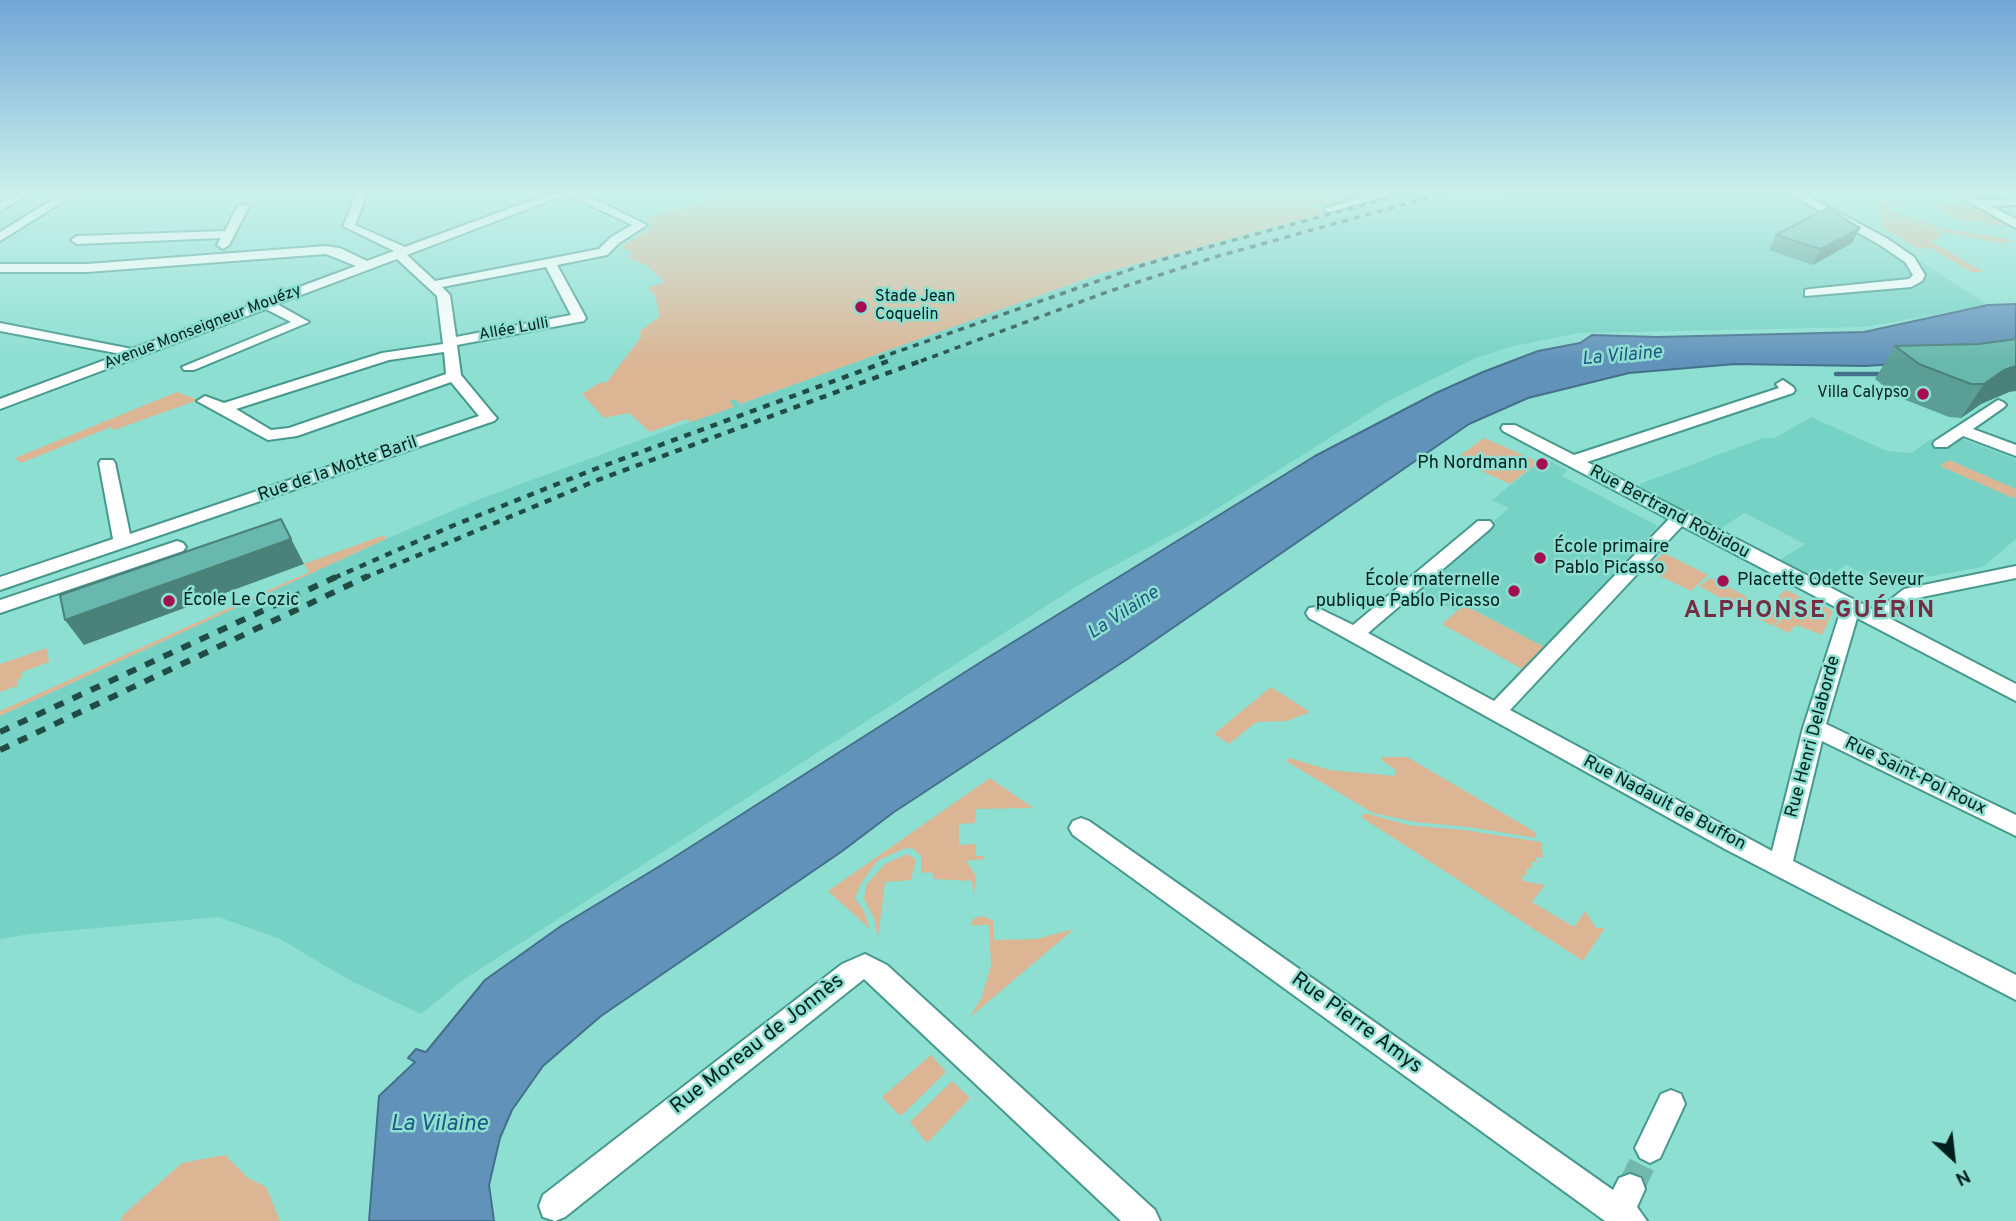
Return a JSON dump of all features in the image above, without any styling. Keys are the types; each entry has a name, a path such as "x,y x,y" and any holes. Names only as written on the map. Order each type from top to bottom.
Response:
{"street":[{"path":"218,258 222,249"},
{"path":"205,401 223,408 268,435 292,433 454,376 443,295 402,253 394,249"},
{"name":"Avenue Monseigneur Mouézy","path":"0,404 413,249"},
{"path":"432,285 550,263 603,252 606,249"},
{"path":"1810,293 1911,284 1919,279 1910,260 1894,249"},
{"path":"0,268 87,268 326,250 336,251 367,266"},
{"name":"Allée Lulli","path":"223,408 387,356 579,318 550,263"},
{"path":"189,367 302,323 267,304"},
{"path":"0,327 125,350 130,355"},
{"name":"Rue de la Motte Baril","path":"0,584 489,418 454,376"},
{"path":"1573,461 1788,390 1783,384"},
{"path":"1941,444 1998,405"},
{"name":"Rue Bertrand Robidou","path":"1510,428 2016,693"},
{"path":"1962,430 2016,451"},
{"path":"107,463 123,543"},
{"path":"1496,712 1679,518"},
{"path":"1354,634 1483,526"},
{"path":"0,607 177,547"},
{"path":"1876,621 1911,593 2016,572"},
{"name":"Rue Henri Delaborde","path":"1780,866 1814,728 1851,608"},
{"name":"Rue Nadault de Buffon","path":"1316,613 1780,866 2016,988"},
{"name":"Rue Saint-Pol Roux","path":"1814,728 2016,826"},
{"name":"Rue Pierre Amys","path":"1081,828 1627,1207"},
{"name":"Rue Moreau de Jonnès","path":"554,1206 851,972 864,966 878,973 1144,1221"},
{"path":"1650,1148 1671,1104"}],"shaded area":[{"path":"625,249 1192,249 1096,275 740,404 735,399 730,401 734,407 691,422 687,419 650,432 629,413 604,418 582,394 599,383 607,382 641,337 640,331 659,317 656,297 648,288 665,282 646,265 628,258 632,253"},
{"path":"1186,249 1901,249 1988,305 1865,327 1579,333 1509,347 1476,358 1390,400 1194,523 1082,583 463,980 421,1014 351,981 280,939 219,917 0,939 0,716 386,539 480,499 733,406 729,401 735,399 741,404 1051,291"},
{"path":"1933,249 1944,249 1984,272 1971,272"},
{"path":"177,392 198,400 114,430 111,427 21,463 15,458"},
{"path":"1811,417 1887,451 1911,453 1931,439 1950,447 1962,439 2016,459 2016,539 1983,567 1903,581 1892,588 1846,565 1822,582 1780,560 1805,544 1744,513 1720,529 1639,488 1640,484 1763,438 1775,438"},
{"path":"1484,438 1539,462 1510,484 1455,459"},
{"name":"École primaire Pablo Picasso","path":"1544,458 1567,470 1562,476 1658,526 1544,647 1463,604 1456,611 1415,590 1509,508 1492,500"},
{"path":"1949,460 2016,489 2016,496 2013,498 1940,466"},
{"path":"384,535 386,539 0,716 0,711 309,572 304,564"},
{"path":"1664,553 1708,575 1691,591 1645,569"},
{"path":"1711,578 1760,604 1748,613 1699,586"},
{"path":"1786,590 1803,598 1773,626 1755,617"},
{"path":"1803,600 1833,611 1822,635 1796,625 1788,633 1775,626"},
{"path":"1464,605 1544,647 1522,669 1442,624"},
{"path":"47,648 49,662 22,672 17,686 0,692 0,664"},
{"path":"1271,687 1310,712 1287,721 1256,722 1229,744 1214,734"},
{"path":"1383,757 1407,757 1535,832 1536,838 1415,822 1373,813 1286,761 1289,758 1330,770 1395,776 1396,770 1381,760"},
{"path":"990,778 1033,808 976,809 975,823 959,824 959,845 976,844 976,856 984,856 984,859 966,861 976,876 974,896 972,881 934,879 932,872 921,873 921,856 912,848 903,849 877,861 860,885 855,899 863,909 870,929 828,891"},
{"path":"1365,813 1408,825 1464,830 1541,842 1543,858 1536,857 1537,862 1531,862 1532,869 1526,868 1527,875 1522,875 1523,881 1545,885 1532,902 1574,927 1585,911 1596,928 1605,928 1583,961 1361,817"},
{"path":"907,854 916,859 911,880 885,882 878,938 874,918 864,899 866,885 885,864"},
{"path":"981,916 993,920 994,940 1036,939 1074,929 969,1018 981,999 991,966 989,925 971,925 973,919"},
{"path":"931,1055 946,1072 899,1115 882,1097"},
{"path":"952,1081 970,1098 927,1143 910,1122"},
{"path":"225,1155 248,1178 266,1187 280,1221 120,1221 123,1215 182,1163"}],"water":[{"name":"La Vilaine","path":"2016,304 2016,348 1929,362 1865,366 1735,364 1629,373 1528,398 1469,424 1129,658 894,812 841,852 601,1016 543,1066 512,1110 500,1138 489,1185 494,1221 369,1221 379,1096 415,1062 408,1058 416,1049 426,1052 485,980 561,926 1315,456 1436,393 1483,372 1538,351 1580,343 1592,335 1657,337 1864,332 1988,305"}],"building":[{"path":"2016,339 2016,366 2004,370 1984,384 1971,384 1919,364 1895,346 1979,344"},
{"path":"281,519 291,539 65,620 60,595"}],"waterway":[{"path":"1836,374 1884,374"}],"tunnel":[{"path":"1630,1189 1650,1148"}],"railway":[{"path":"879,358 1146,264 1201,249"},
{"path":"921,361 1107,292 1244,249"},
{"path":"364,578 595,481 926,359"},
{"path":"334,578 452,526 595,469 891,360"},
{"path":"0,732 338,576"},
{"path":"0,750 368,576"}],"place":[{"name":"Stade Jean Coquelin","path":"861,307"},
{"name":"Villa Calypso","path":"1923,394"},
{"name":"Ph Nordmann","path":"1542,464"},
{"name":"École primaire Pablo Picasso","path":"1540,558"},
{"name":"Placette Odette Seveur","path":"1723,581"},
{"name":"École maternelle publique Pablo Picasso","path":"1514,591"},
{"name":"École Le Cozic","path":"169,601"}],"district":[{"name":"ALPHONSE GUÉRIN","path":"1810,612"}]}
